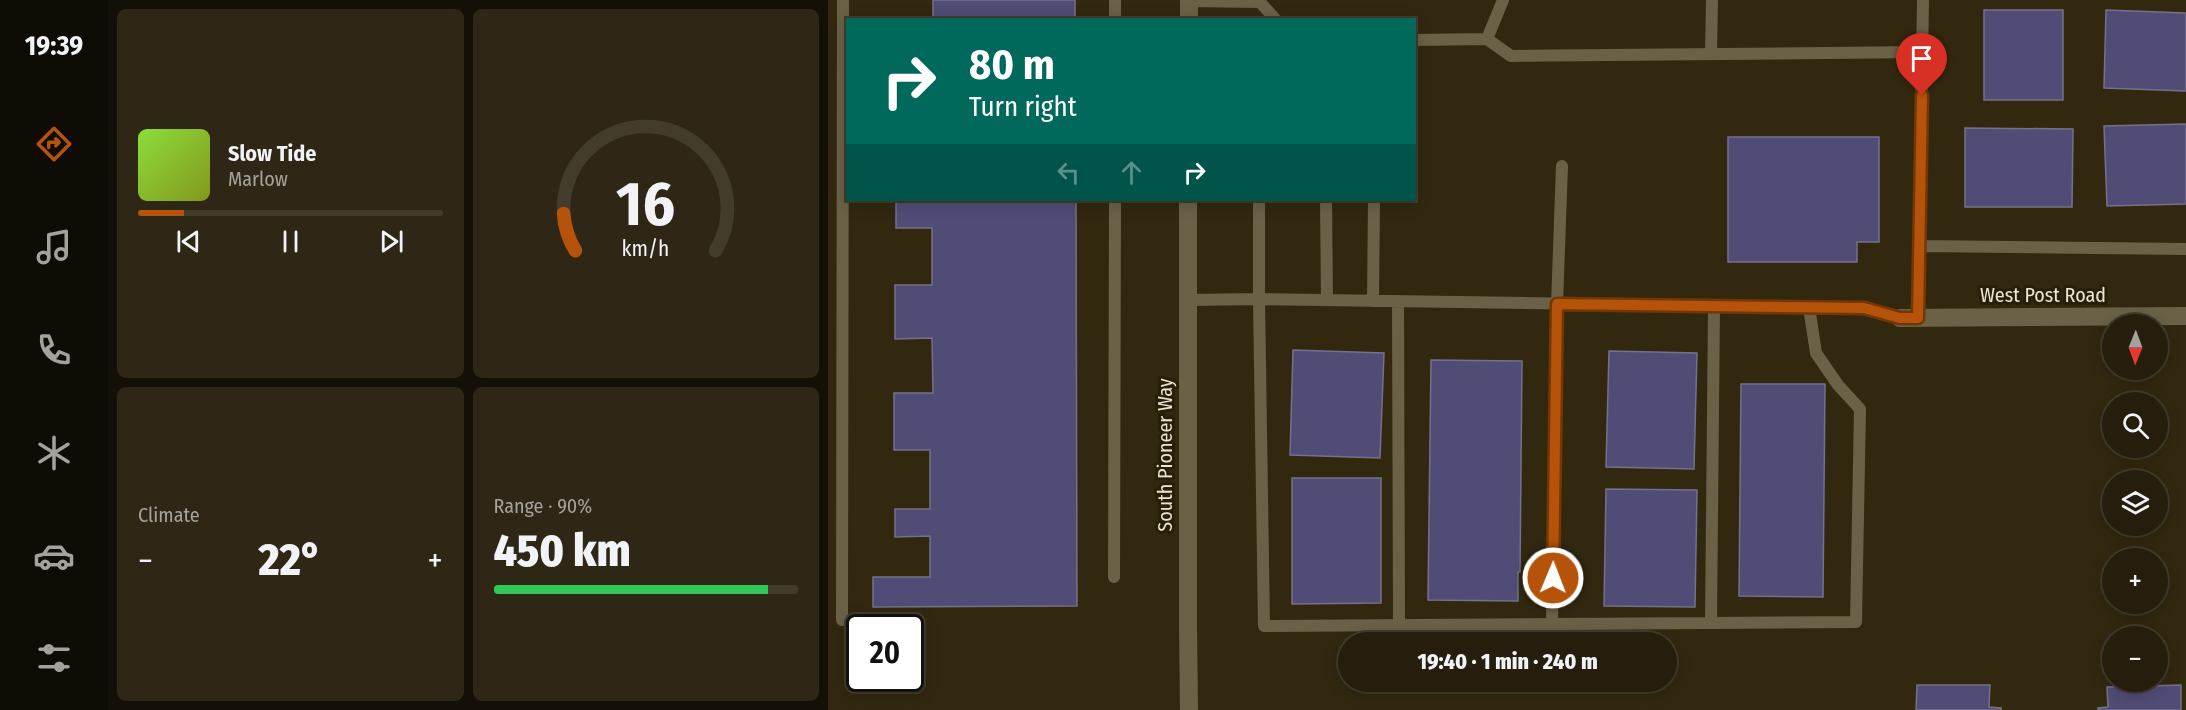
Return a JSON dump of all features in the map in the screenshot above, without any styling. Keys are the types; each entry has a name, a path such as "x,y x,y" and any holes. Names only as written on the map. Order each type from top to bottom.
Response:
{"street":[{"path":"1189,0 1189,18"},
{"name":"South Pioneer Way","path":"1188,201 1189,710"},
{"name":"West Post Road","path":"1909,318 2186,316"}],"lane":[{"path":"842,620 843,0"},
{"path":"1115,0 1115,18"},
{"path":"1189,0 1258,1 1274,18"},
{"path":"1487,39 1503,0"},
{"path":"1711,54 1712,0"},
{"path":"1187,300 1259,299 1864,308 1909,318 1919,246 1923,0"},
{"path":"1416,40 1487,39 1511,56 1922,52"},
{"path":"1552,624 1557,304 1562,166"},
{"path":"1113,577 1114,201"},
{"path":"1259,201 1264,626 1856,622 1860,409 1838,385 1816,353 1809,307"},
{"path":"1326,201 1327,300"},
{"path":"1374,201 1374,301"},
{"path":"1919,246 2186,249"},
{"path":"1398,301 1399,625"},
{"path":"1711,623 1714,306"}],"building":[{"path":"933,0 1075,0 1075,18 933,18"},
{"path":"1984,10 2063,10 2063,100 1984,100"},
{"path":"2106,10 2186,13 2186,91 2104,88"},
{"path":"2186,124 2186,204 2107,206 2104,126"},
{"path":"1965,128 2073,129 2072,207 1965,207"},
{"path":"1728,137 1879,137 1879,242 1857,242 1857,262 1728,262"},
{"path":"896,201 1076,201 1077,606 873,607 873,577 930,577 930,536 895,537 895,509 930,509 930,450 894,450 894,393 933,393 932,338 895,339 895,285 932,285 932,228 896,228"},
{"path":"1293,350 1384,353 1380,458 1290,455"},
{"path":"1609,351 1697,353 1694,469 1606,467"},
{"path":"1431,360 1522,361 1518,601 1428,600"},
{"path":"1741,384 1825,384 1823,597 1739,596"},
{"path":"1292,478 1381,478 1381,603 1292,604"},
{"path":"1606,489 1697,490 1695,607 1604,606"},
{"path":"1917,685 1990,685 1989,707 2001,708 2001,710 1916,710"},
{"path":"2168,685 2181,685 2181,710 2098,710 2098,708 2108,707 2107,692 2168,692"}],"route":[{"path":"1553,578 1557,304 1864,308 1900,318 1918,318 1922,95"}]}
